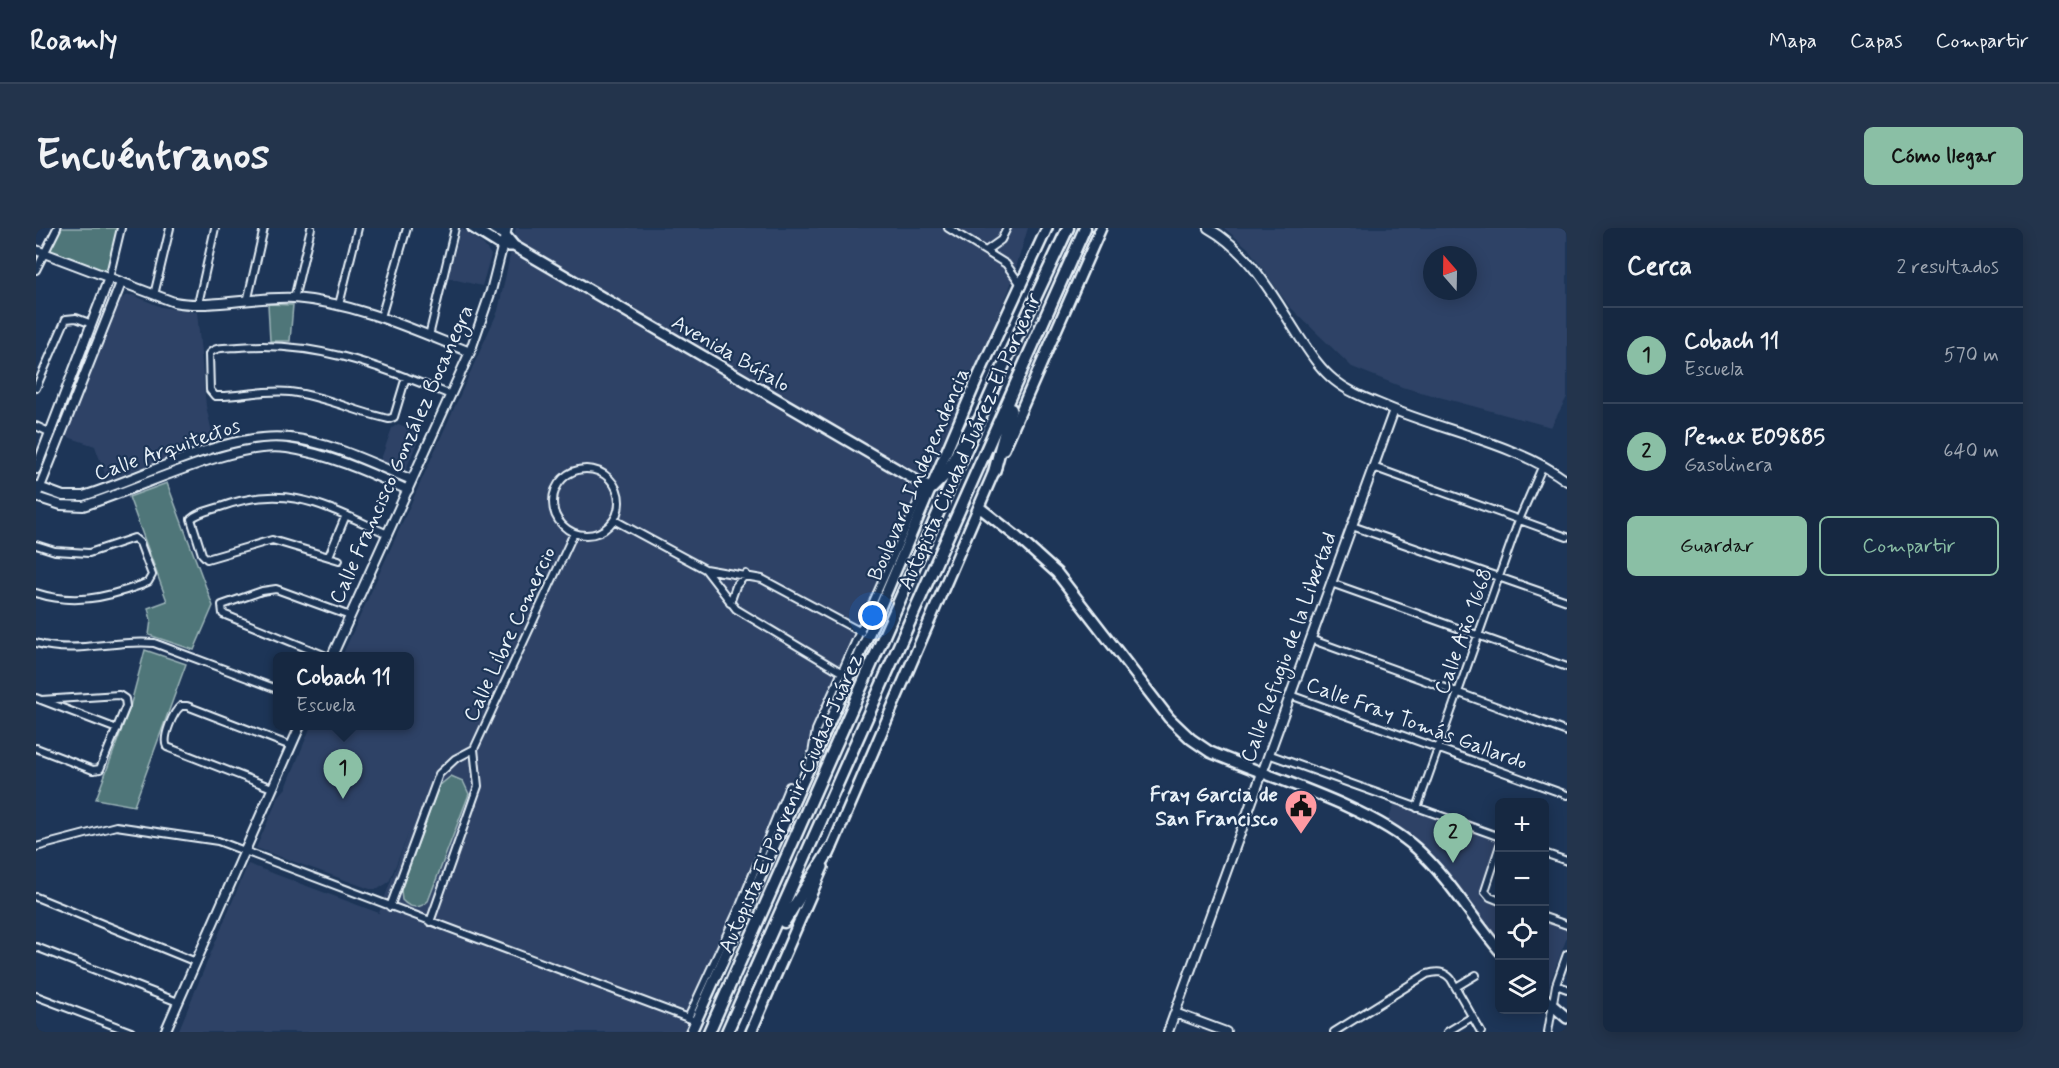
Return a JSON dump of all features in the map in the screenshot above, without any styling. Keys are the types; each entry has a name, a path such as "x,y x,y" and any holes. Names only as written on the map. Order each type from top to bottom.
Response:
{"highway":[{"name":"Autopista El Porvenir-Ciudad Juárez","path":"709,1032 996,382 1068,228"},
{"name":"Autopista Ciudad Juárez-El Porvenir","path":"727,1032 766,950 1085,228"},
{"path":"1075,250 1090,228"},
{"path":"994,472 1021,374"},
{"path":"928,487 946,474 996,382"},
{"path":"766,950 831,848"}],"main road":[{"path":"473,228 502,246 514,246"},
{"path":"493,228 506,232"},
{"path":"751,1032 1101,228"},
{"name":"Boulevard Independencia","path":"691,1032 692,1020 799,790 853,658 928,487 1022,286 1045,231"},
{"name":"Avenida Búfalo","path":"506,232 514,246 928,487"},
{"path":"979,507 1057,573 1179,729 1210,752 1358,813 1410,843 1452,887 1495,944"},
{"path":"1549,1002 1567,1018"}],"street":[{"path":"36,270 40,251 57,228"},
{"path":"36,469 109,278 121,228"},
{"path":"154,294 170,228"},
{"path":"198,304 215,228"},
{"path":"248,298 264,228"},
{"path":"294,298 311,228"},
{"path":"339,305 358,228"},
{"path":"381,317 407,228"},
{"path":"429,336 455,228"},
{"path":"948,228 987,250 1006,264 1022,286"},
{"path":"987,250 1001,240 1007,228"},
{"path":"1208,228 1244,256 1325,372 1353,393 1543,465 1567,481"},
{"name":"Calle Francisco González Bocanegra","path":"334,652 470,352 491,291 506,232"},
{"path":"40,251 174,302 198,304 248,298 294,298 339,305 381,317 470,352"},
{"path":"37,492 121,283"},
{"path":"36,388 66,319 76,318 92,324"},
{"path":"406,378 394,417 389,419 317,397 288,392 212,395 208,356 211,351 260,346 324,350 406,378 451,395"},
{"name":"Calle Refugio de la Libertad","path":"1168,1032 1394,410"},
{"path":"36,426 51,433"},
{"path":"286,448 288,437"},
{"name":"Calle Arquitectos","path":"37,492 73,497 237,442 288,437 337,450 412,480"},
{"name":"Calle Arquitectos","path":"37,492 72,507 243,451 286,448 334,460 408,490"},
{"name":"Calle Año 1668","path":"1417,808 1519,520 1543,465"},
{"path":"1374,467 1567,537"},
{"path":"577,470 594,470 611,479 620,499 614,520 597,534 574,533 560,523 553,501 561,480 577,470"},
{"path":"140,476 143,485"},
{"path":"339,560 272,540 211,559 205,558 191,519 244,498 271,494 303,499 388,534"},
{"path":"328,556 346,515"},
{"path":"614,520 705,569 746,574 772,583 864,634"},
{"path":"1352,526 1567,601"},
{"name":"Calle Libre Comercio","path":"430,922 478,786 474,749 574,533"},
{"path":"36,545 55,551 89,553 131,538 140,543 152,573 151,579 141,585 92,599 73,601 36,594"},
{"path":"705,569 730,603 841,672"},
{"path":"730,603 736,586 746,574"},
{"path":"1331,583 1567,667"},
{"path":"314,652 223,614 221,608 226,602 276,589 350,616"},
{"path":"1310,639 1567,732"},
{"path":"36,644 77,649 139,641 154,643 273,688"},
{"path":"810,765 816,730 841,672 853,658"},
{"name":"Calle Fray Tomás Gallardo","path":"1290,695 1567,795"},
{"path":"36,748 93,770 100,769 126,706 123,696 38,699"},
{"path":"38,699 117,729"},
{"path":"272,788 167,747 166,739 177,710 181,706 291,746"},
{"path":"165,1032 298,730"},
{"name":"Calle Libre Comercio","path":"390,907 439,774 455,759 474,749"},
{"path":"1268,754 1495,835"},
{"path":"735,927 789,786 799,790"},
{"path":"36,848 104,828 127,825 210,839 692,1020"},
{"path":"1549,854 1567,861"},
{"path":"1495,859 1485,887 1486,894 1495,898"},
{"path":"36,897 196,962"},
{"path":"1549,918 1567,925"},
{"path":"36,947 178,1002"},
{"path":"1549,999 1567,954"},
{"path":"1334,1032 1427,974 1435,972 1446,974 1456,987 1481,1032"},
{"path":"1456,987 1476,975"},
{"path":"1556,985 1567,989"},
{"path":"36,996 131,1032"},
{"path":"1175,1013 1226,1032"},
{"path":"1548,1014 1548,1032"},
{"path":"1447,1032 1472,1017"}],"shaded area":[{"path":"461,228 484,245 491,255 482,286 448,278"},
{"path":"516,228 1028,228 1009,290 683,1032 178,1032 248,864 379,913 409,832 389,882 378,889 370,889 256,848 279,796 286,788 309,730 414,730 414,652 344,652 498,311"},
{"path":"1224,228 1567,228 1567,397 1551,427 1402,387 1352,367 1289,306 1248,248"},
{"path":"133,295 161,307 197,312 206,406 214,441 107,480 95,446 65,436 117,303 125,296"},
{"path":"398,424 421,433 405,472 380,462 392,428"},
{"path":"1395,803 1495,839 1495,849 1480,893 1482,898 1495,903 1495,938 1442,868 1414,838 1388,820"},
{"path":"1549,923 1567,930 1567,937 1549,985"}],"green space":[{"path":"57,228 121,228 109,278 44,252"},
{"path":"268,304 293,305 290,341 270,341"},
{"path":"167,483 213,606 194,650 149,635 151,620 148,608 167,601 129,497"},
{"path":"145,650 186,664 134,806 96,799 130,707"},
{"path":"451,776 463,781 469,794 428,901 415,907 402,900 401,890 439,786"}],"place":[{"name":"Cobach 11","path":"343,799"},
{"name":"Fray Garcia de San Francisco","path":"1301,835"},
{"name":"Pemex E09885","path":"1453,863"}]}
